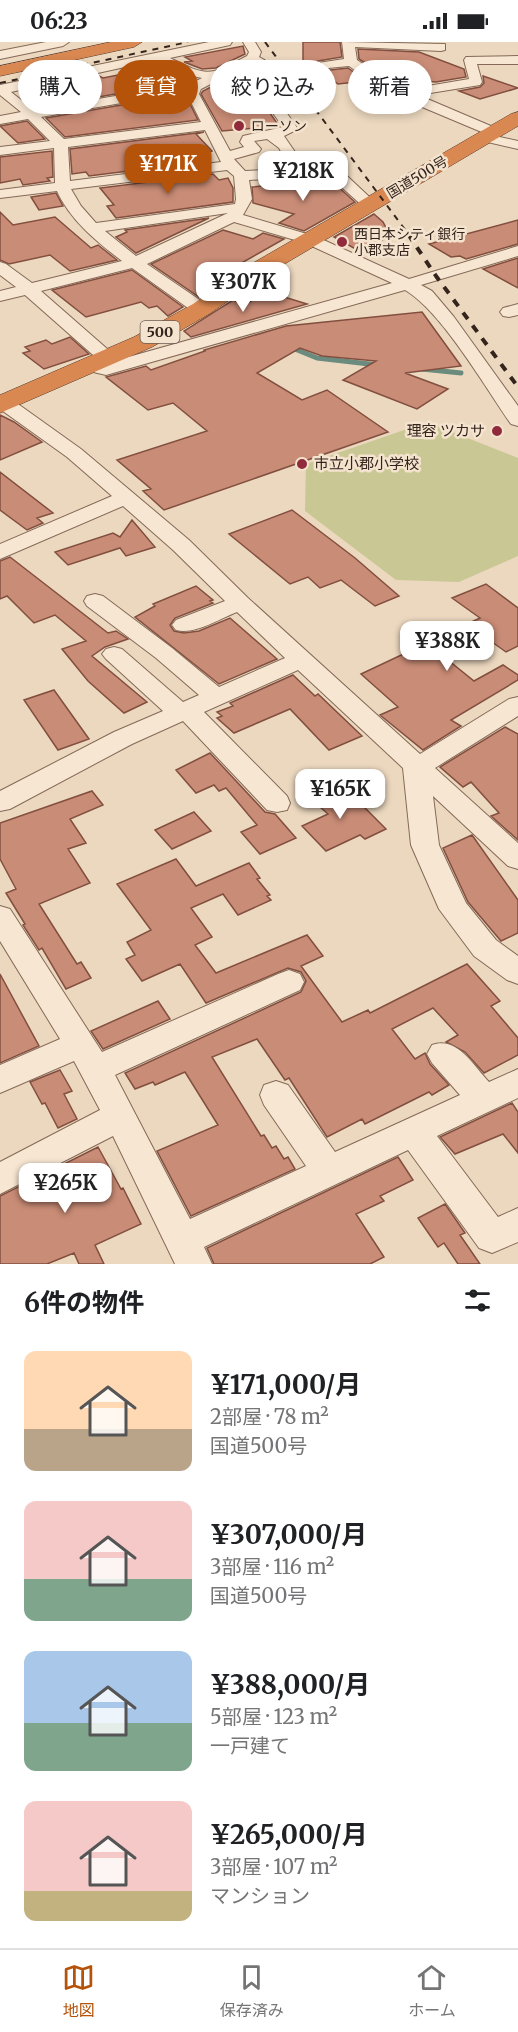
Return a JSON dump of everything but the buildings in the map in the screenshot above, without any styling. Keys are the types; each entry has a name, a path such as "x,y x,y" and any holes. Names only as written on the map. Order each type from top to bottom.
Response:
{"highway":[{"path":"0,64 102,42"},
{"path":"0,71 134,42"},
{"name":"国道500号","path":"2,404 143,342 201,309 256,272 518,118"}],"street":[{"path":"0,55 63,42"},
{"path":"0,90 226,42"},
{"path":"248,60 255,52 249,42"},
{"path":"351,60 348,43 441,47"},
{"path":"158,56 186,71 210,76"},
{"path":"252,58 265,64 274,91 272,102 291,129 274,135 248,138 247,142 254,149"},
{"path":"432,89 476,82 470,60 518,60"},
{"path":"0,90 32,115 61,144 64,192 92,228 201,309"},
{"path":"0,120 114,100"},
{"path":"0,296 136,262 237,212 243,191 232,165 198,103"},
{"path":"432,108 488,135 518,145"},
{"path":"0,151 210,125"},
{"path":"274,135 280,137 299,168 296,173"},
{"path":"232,165 254,149 286,147"},
{"path":"0,194 232,165 270,176 296,173 322,179 341,178 371,206"},
{"path":"92,228 237,212 312,240 407,284 426,296 436,306 518,420"},
{"path":"0,267 29,289 106,369 518,251"},
{"path":"2,404 74,453 181,545 416,768 518,859"},
{"path":"0,552 126,498"},
{"path":"95,601 164,653 216,698"},
{"path":"184,625 240,603"},
{"path":"114,654 183,712 277,803"},
{"path":"0,802 123,738 302,660"},
{"path":"416,768 518,705"},
{"path":"416,768 426,845 454,909 485,948 518,972"},
{"path":"1,922 88,1056 188,1252 330,1172 518,1083"},
{"path":"0,1080 88,1056 289,982"},
{"path":"444,1054 483,1098"},
{"path":"276,1095 330,1172"},
{"path":"0,1179 120,1116"},
{"path":"415,1133 492,1237 518,1224"}],"shaded area":[{"path":"427,422 518,458 518,556 459,582 396,580 305,511 306,464"}],"waterway":[{"path":"290,347 317,358 378,365"},
{"path":"422,369 461,373"}],"railway":[{"path":"0,83 188,42"},
{"path":"265,42 409,235"},
{"path":"408,234 518,387"}],"place":[{"name":"ローソン","path":"239,126"},
{"name":"西日本シティ銀行 小郡支店","path":"342,242"},
{"name":"理容 ツカサ","path":"497,431"},
{"name":"市立小郡小学校","path":"302,464"}]}
